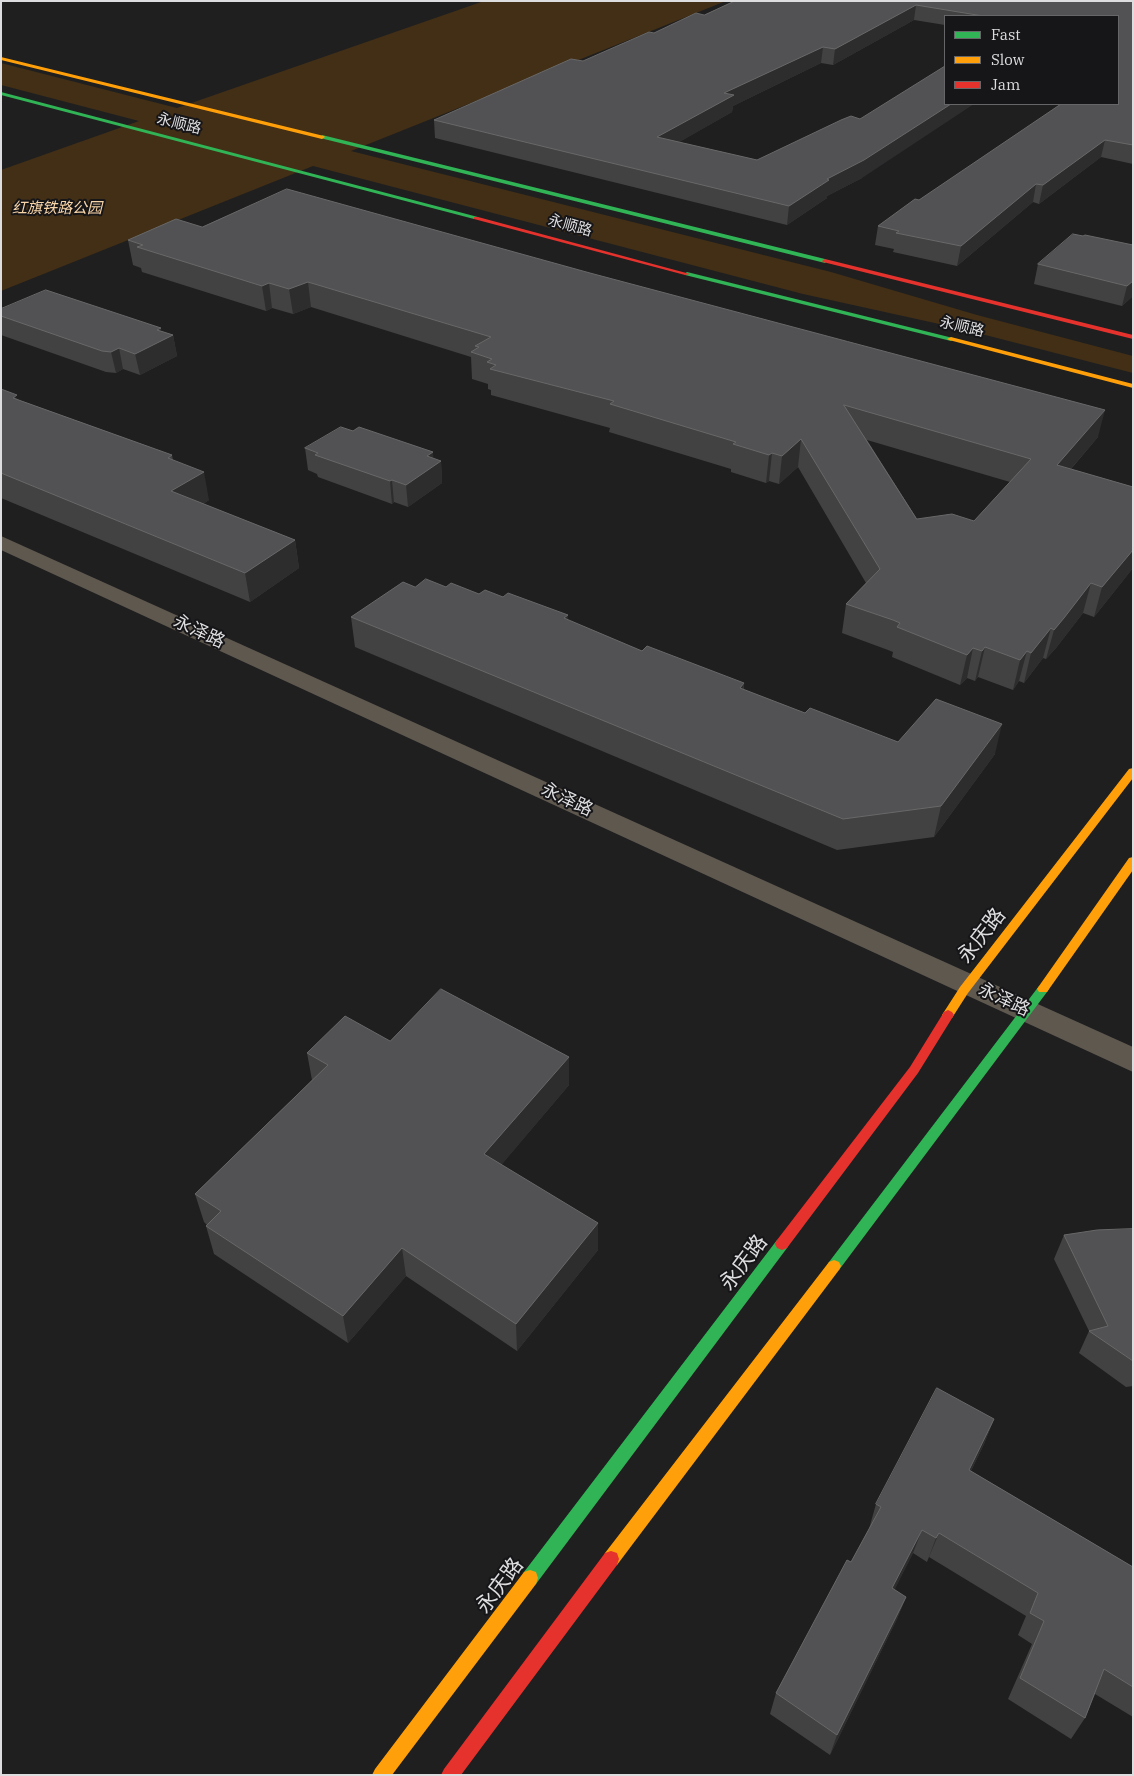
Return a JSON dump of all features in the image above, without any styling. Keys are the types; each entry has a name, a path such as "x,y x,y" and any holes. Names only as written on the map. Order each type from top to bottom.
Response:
{"main road":[{"name":"永顺路","path":"1,58 1133,337"},
{"name":"永顺路","path":"1,93 806,305 1026,357 1133,386"},
{"name":"永庆路","path":"380,1775 914,1070 968,984 1133,772"},
{"path":"450,1775 668,1484 1028,1011 1133,861"}],"street":[{"name":"永泽路","path":"1,542 1133,1060"}],"green space":[{"name":"红旗铁路公园","path":"484,1 726,1 351,151 831,272 977,315 1133,356 1133,373 962,329 803,294 313,166 1,291 1,170 139,121 1,85 1,63 177,108"}],"building":[{"path":"735,1 1133,1 1133,145 1105,140 1043,185 1036,184 961,246 896,233 899,231 878,226 915,199 919,200 1060,105 1119,105 1119,15 977,15 916,5 835,49 823,47 724,93 734,95 657,137 757,160 851,116 860,119 944,67 944,105 949,105 864,160 827,179 829,180 789,206 434,120 571,59 583,61 649,32 654,33 696,13 704,15"},
{"path":"287,189 590,273 1105,410 1057,465 1133,487 1133,550 1102,587 1091,583 1054,630 1051,628 1031,653 1027,651 1020,660 985,647 982,651 973,648 967,655 897,627 900,623 893,620 846,604 880,569 801,439 782,456 772,453 769,455 733,444 736,442 610,404 614,401 490,369 496,365 487,362 492,359 471,352 479,347 475,346 491,337 308,282 289,289 269,283 262,286 137,247 143,245 128,240 176,219 202,227","holes":["844,405 1031,459 974,521 952,514 917,519"]},
{"path":"1073,234 1133,245 1133,281 1127,286 1038,264"},
{"path":"46,290 161,328 157,330 173,335 135,354 119,348 111,352 102,351 1,316 1,309"},
{"path":"1,389 17,395 13,398 172,455 168,458 204,472 171,491 295,540 245,573 1,473"},
{"path":"341,427 353,431 359,427 433,452 427,456 441,461 406,485 315,455 318,453 305,448"},
{"path":"426,579 446,587 451,583 479,594 485,590 503,597 508,593 568,615 564,618 642,651 647,646 744,683 740,688 805,713 810,708 898,742 936,699 1002,724 941,806 843,819 351,617 403,582 415,587"},
{"path":"441,989 569,1057 484,1154 598,1223 516,1324 402,1248 343,1316 206,1226 221,1211 195,1194 328,1065 307,1053 345,1016 390,1041"},
{"path":"1133,1229 1133,1361 1089,1331 1108,1326 1064,1235 1097,1230"},
{"path":"937,1388 994,1419 969,1470 1133,1567 1133,1687 1104,1669 1085,1718 1020,1678 1044,1621 1030,1613 1038,1593 939,1533 936,1538 922,1530 892,1588 906,1597 837,1735 776,1693 847,1560 851,1562 881,1507 876,1504"}],"traffic: fast":[{"path":"1,93 476,218"},
{"path":"322,137 825,261"},
{"path":"687,274 951,339"},
{"path":"834,1266 1043,989"},
{"path":"530,1578 782,1244"}],"traffic: slow":[{"path":"1,58 322,137"},
{"path":"951,339 1133,386"},
{"path":"948,1015 964,990 1133,771"},
{"path":"1043,989 1133,861"},
{"path":"611,1559 834,1266"},
{"path":"381,1775 530,1578"}],"traffic: jam":[{"path":"476,218 687,274"},
{"path":"825,261 1133,337"},
{"path":"782,1244 914,1070 948,1015"},
{"path":"450,1775 611,1559"}]}
